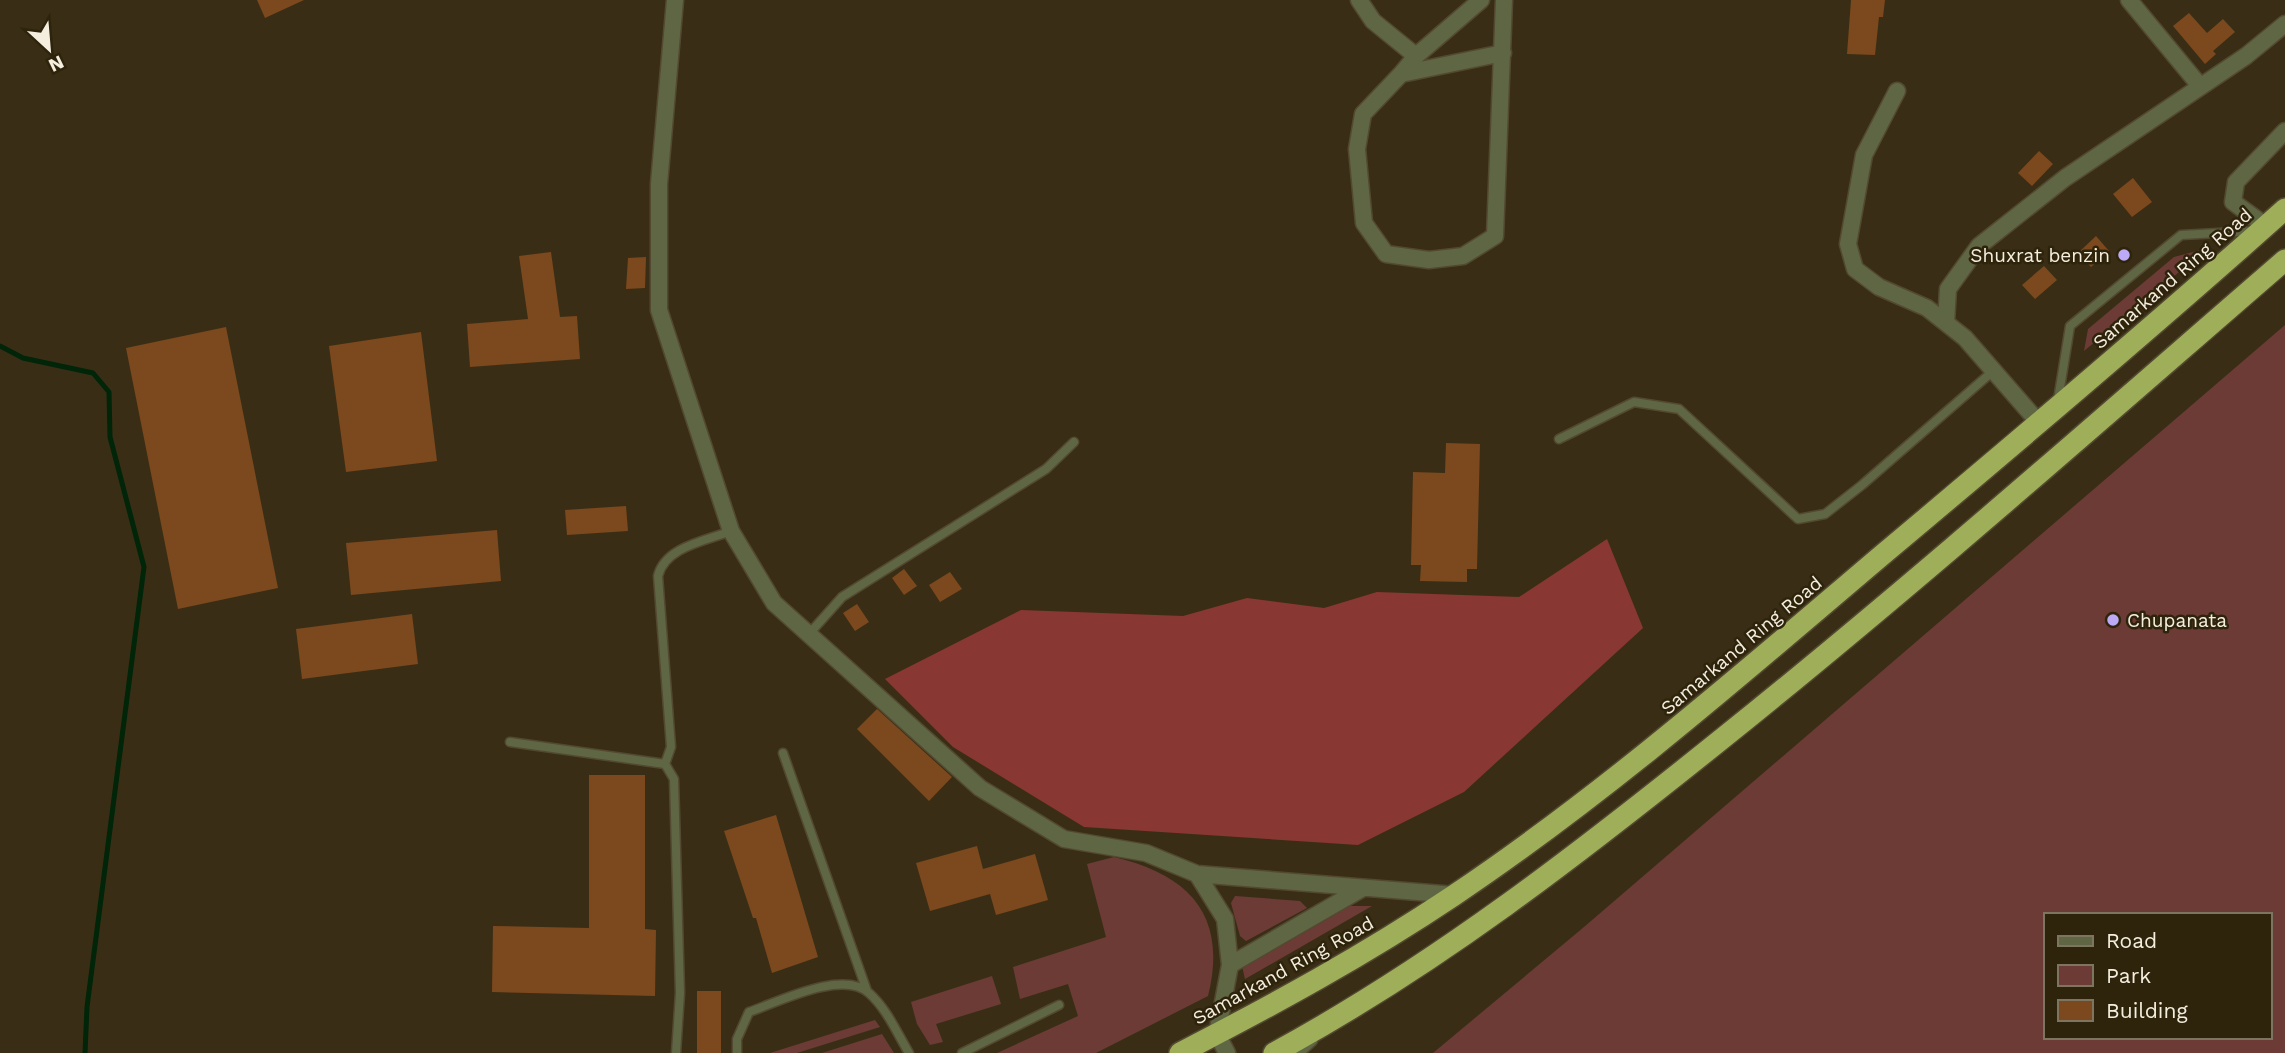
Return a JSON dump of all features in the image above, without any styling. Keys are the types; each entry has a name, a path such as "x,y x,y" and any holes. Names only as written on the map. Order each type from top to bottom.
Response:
{"highway":[{"name":"Samarkand Ring Road","path":"1180,1053 1341,966 1455,895 1629,769 2039,423 2285,209"},
{"path":"1274,1053 1341,1015 1494,915 1616,824 1844,640 2285,260"}],"street":[{"path":"676,0 659,184 659,310 731,531 775,603 979,788 1064,839 1146,853 1197,874 1455,895"},
{"path":"1359,0 1373,21 1416,56"},
{"path":"1481,0 1416,56 1363,114 1357,149 1364,223 1386,254 1429,260 1463,256 1495,236 1504,0"},
{"path":"2129,0 2200,86"},
{"path":"1946,323 1948,289 1979,246 2065,178 2246,56 2285,24"},
{"path":"1401,74 1503,53"},
{"path":"1897,91 1864,155 1847,244 1855,269 1879,286 1927,308 1965,338 2039,423"},
{"path":"2263,228 2233,202 2236,182 2285,131"},
{"path":"1197,874 1224,919 1230,965 1217,1034 1227,1053"},
{"path":"1230,965 1363,888"}],"lane":[{"path":"2056,408 2070,326 2181,235 2263,228"},
{"path":"1559,439 1634,402 1679,410 1798,519 1825,514 1992,372"},
{"path":"809,634 842,597 1046,469 1074,442"},
{"path":"665,764 671,747 658,576 660,565 673,553 731,531"},
{"path":"510,742 665,764"},
{"path":"783,753 867,991 888,1016 909,1053"},
{"path":"665,764 674,779 680,993 676,1053"},
{"path":"737,1053 737,1039 749,1012 829,983 867,991"},
{"path":"962,1053 1059,1005"},
{"path":"1300,1053 1341,1015"}],"green space":[{"path":"2208,248 2084,351 2088,329 2174,257"},
{"name":"Chupanata","path":"2285,325 2285,1053 1433,1053 1584,927"},
{"path":"1114,857 1164,875 1197,903 1207,922 1212,943 1213,968 1208,996 1096,1053 997,1053 1078,1016 1068,984 1020,999 1013,967 1106,937 1087,864"},
{"path":"1235,896 1300,901 1307,908 1246,941 1240,936 1231,903"},
{"path":"1346,906 1372,906 1245,979 1242,966"},
{"path":"992,976 1001,1004 936,1024 943,1042 930,1045 917,1024 911,1002"},
{"path":"875,1020 880,1027 797,1053 770,1053"},
{"path":"882,1034 894,1053 822,1053"}],"shaded area":[{"path":"1607,539 1643,628 1464,792 1358,845 1084,827 953,747 885,679 1021,610 1183,616 1247,598 1324,608 1377,592 1519,597"}],"building":[{"path":"257,0 304,0 265,18"},
{"path":"1851,0 1885,0 1883,17 1879,17 1875,55 1847,54"},
{"path":"2189,13 2207,33 2223,19 2235,32 2213,51 2216,54 2205,64 2173,26"},
{"path":"2039,151 2053,164 2032,186 2018,173"},
{"path":"2133,178 2152,202 2132,217 2113,194"},
{"path":"2096,236 2109,251 2091,267 2078,253"},
{"path":"551,252 560,317 577,316 580,359 470,367 467,324 528,319 519,256"},
{"path":"646,257 645,288 626,289 628,258"},
{"path":"2044,266 2057,280 2035,299 2022,285"},
{"path":"226,327 278,588 178,609 126,348"},
{"path":"421,332 437,461 346,472 329,346"},
{"path":"1446,443 1480,444 1477,569 1467,569 1467,582 1420,581 1421,565 1411,565 1413,472 1445,473"},
{"path":"626,506 628,531 567,535 565,510"},
{"path":"497,530 501,581 351,595 346,543"},
{"path":"904,569 917,586 904,595 892,578"},
{"path":"950,572 962,589 940,602 929,585"},
{"path":"857,604 869,622 855,631 843,613"},
{"path":"412,614 418,664 302,679 296,629"},
{"path":"877,709 952,777 929,801 857,729"},
{"path":"589,775 645,775 645,929 656,930 655,996 492,992 493,926 589,928"},
{"path":"776,815 818,957 772,973 756,918 753,918 724,831"},
{"path":"977,846 983,869 1035,854 1048,900 996,915 990,894 930,911 916,863"},
{"path":"697,991 721,991 721,1053 697,1053"}],"waterway":[{"path":"0,346 23,358 93,373 109,392 110,437 144,567 87,1007 85,1053"}],"place":[{"name":"Shuxrat benzin","path":"2124,255"},
{"name":"Chupanata","path":"2113,620"}]}
